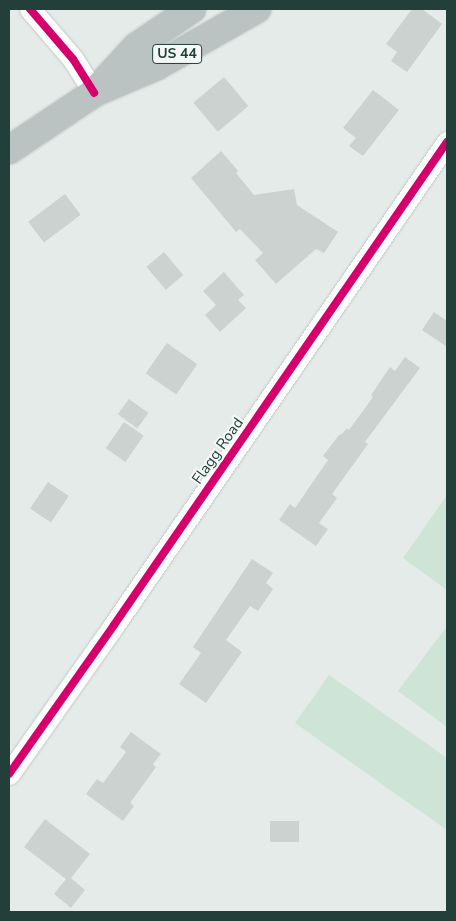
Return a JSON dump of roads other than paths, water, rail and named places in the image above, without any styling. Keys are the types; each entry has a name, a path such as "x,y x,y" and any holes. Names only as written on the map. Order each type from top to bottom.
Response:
{"highway":[{"name":"US 44","path":"94,93 137,46 192,9"},
{"name":"US 44","path":"9,150 94,93 157,66 257,9"}],"street":[{"path":"30,9 40,18 73,59 94,93"},
{"name":"Flagg Road","path":"9,774 447,142"}]}
